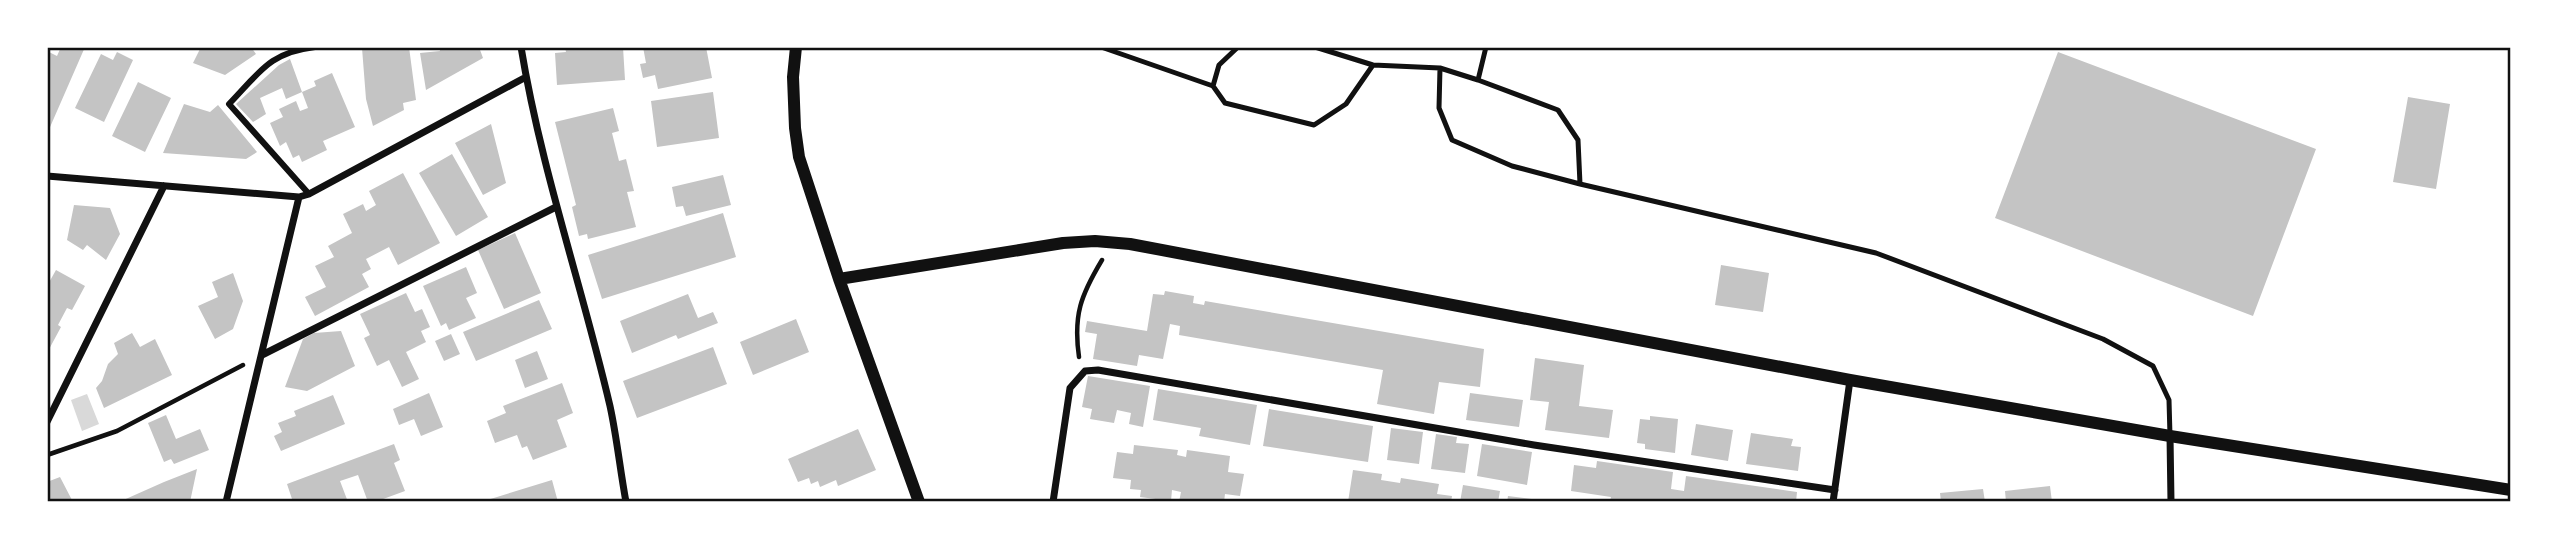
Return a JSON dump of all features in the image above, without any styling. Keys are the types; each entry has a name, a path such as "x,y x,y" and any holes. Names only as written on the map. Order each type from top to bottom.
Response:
{"street":[{"path":"309,194 229,104 270,61 293,50 315,47"},
{"path":"521,47 556,207 610,408 626,502"},
{"path":"796,47 793,77 794,128 799,157 839,279 919,502"},
{"path":"47,176 299,197 526,77"},
{"path":"47,422 164,186"},
{"path":"226,502 299,197"},
{"path":"262,355 556,207"},
{"path":"839,279 1063,243 1113,242 1850,380 2170,436 2511,490"},
{"path":"1052,502 1070,388 1085,371 1098,370 1534,445 1835,490"},
{"path":"1833,502 1850,380"},
{"path":"2170,436 2171,502"}],"lane":[{"path":"1101,47 1213,86 1225,103 1314,125 1346,104 1373,65"},
{"path":"1213,86 1219,65 1238,47"},
{"path":"1315,47 1373,65 1440,68 1558,110 1578,140 1580,184"},
{"path":"1478,80 1486,47"},
{"path":"1440,68 1439,108 1452,140 1512,166 1876,253 2103,339 2153,366 2169,400 2170,436"}],"path":[{"path":"1085,371 1077,346 1080,301 1113,242"},
{"path":"47,455 117,430 262,355"}],"shaded area":[{"path":"87,394 99,424 82,431 71,400"}],"building":[{"path":"61,47 85,47 47,134 47,51 57,56"},
{"path":"201,47 251,47 256,54 225,75 193,63"},
{"path":"409,47 416,100 403,103 404,110 373,126 366,99 362,48"},
{"path":"439,47 479,47 483,58 426,90 420,53 440,51"},
{"path":"565,47 623,47 625,80 557,85 555,53 566,52"},
{"path":"643,47 706,47 712,78 658,89 655,75 643,78 640,64 646,63"},
{"path":"117,52 133,60 104,122 75,108 101,54 113,60"},
{"path":"2058,52 2316,149 2253,316 1995,218"},
{"path":"290,59 302,92 286,99 282,88 260,98 266,114 253,122 236,104 279,65"},
{"path":"332,73 355,127 323,141 327,150 302,162 299,155 293,158 286,142 280,146 270,123 283,117 279,109 296,101 300,111 308,108 302,92 316,86 314,81"},
{"path":"138,82 171,98 145,152 112,136"},
{"path":"713,92 719,138 657,147 651,101"},
{"path":"2408,97 2450,104 2436,189 2393,182"},
{"path":"184,104 210,112 218,105 257,152 246,159 163,153"},
{"path":"613,108 619,131 612,133 619,161 626,159 634,191 627,192 636,227 588,239 587,234 579,236 572,207 576,205 555,122"},
{"path":"491,124 506,183 483,195 455,143"},
{"path":"452,154 488,217 456,236 419,173"},
{"path":"403,173 440,243 398,265 389,247 366,259 371,269 362,274 369,287 315,316 305,297 326,287 315,266 334,257 328,246 352,233 343,214 363,204 366,211 376,205 369,191"},
{"path":"723,175 731,205 686,216 683,206 676,207 672,187"},
{"path":"74,205 110,208 120,234 106,260 87,245 83,250 67,240"},
{"path":"723,213 736,257 602,299 588,255"},
{"path":"515,233 541,293 504,309 478,250"},
{"path":"1721,265 1769,273 1763,312 1715,305"},
{"path":"466,267 477,293 466,298 476,318 449,330 446,323 441,326 423,286"},
{"path":"56,270 85,286 72,310 67,308 58,325 61,327 47,353 47,286"},
{"path":"233,273 243,301 233,329 215,339 198,306 218,297 212,282"},
{"path":"1165,291 1194,296 1193,303 1204,305 1205,301 1484,349 1480,387 1439,382 1434,414 1377,404 1383,370 1179,335 1180,326 1170,324 1163,359 1139,355 1137,366 1093,359 1097,334 1085,332 1087,321 1147,331 1153,294 1164,295"},
{"path":"406,293 415,312 422,309 430,327 421,331 426,342 406,352 419,379 402,387 389,360 377,366 364,338 370,335 360,314"},
{"path":"688,294 698,318 713,312 718,323 678,339 676,335 632,353 620,321"},
{"path":"539,300 552,329 476,361 463,332"},
{"path":"796,319 809,352 753,375 740,342"},
{"path":"341,331 355,366 307,391 285,387 303,339 314,333"},
{"path":"132,333 140,347 155,339 172,375 104,408 96,388 102,381 108,364 118,354 114,343"},
{"path":"451,334 460,354 444,361 435,341"},
{"path":"713,347 727,384 637,418 623,381"},
{"path":"537,351 548,379 525,388 515,360"},
{"path":"1535,358 1584,365 1579,406 1613,410 1609,438 1545,430 1549,402 1530,400"},
{"path":"1088,376 1150,386 1143,427 1129,424 1131,413 1117,410 1114,423 1090,419 1092,409 1082,407"},
{"path":"562,383 573,413 557,420 567,447 533,460 527,446 522,448 517,435 495,443 487,421 506,413 503,406"},
{"path":"1158,389 1257,405 1250,445 1199,436 1201,428 1153,420"},
{"path":"429,393 443,427 421,436 414,419 399,425 393,409"},
{"path":"1470,393 1523,400 1519,427 1466,420"},
{"path":"333,395 345,424 281,451 274,436 282,432 278,423 296,416 294,411"},
{"path":"1269,409 1373,426 1368,462 1263,446"},
{"path":"166,415 176,439 200,429 209,450 174,464 171,459 164,462 148,423"},
{"path":"1650,416 1678,419 1675,453 1645,449 1645,444 1637,443 1640,419 1650,420"},
{"path":"1696,424 1733,430 1728,461 1691,455"},
{"path":"1391,428 1423,432 1419,464 1387,460"},
{"path":"858,429 876,470 838,486 836,480 820,487 818,481 811,484 809,478 798,482 788,459"},
{"path":"1751,433 1793,439 1791,446 1801,447 1798,471 1746,464"},
{"path":"1436,434 1457,437 1456,443 1469,444 1465,473 1431,469"},
{"path":"394,444 400,460 394,463 405,491 368,502 358,475 340,481 348,502 293,502 287,484"},
{"path":"1482,444 1532,452 1527,485 1477,476"},
{"path":"1134,445 1178,450 1177,455 1186,457 1187,450 1230,456 1228,472 1244,474 1240,496 1225,494 1224,502 1179,502 1181,492 1172,490 1171,501 1140,497 1141,490 1130,489 1131,480 1113,478 1117,452 1133,454"},
{"path":"1597,461 1673,472 1671,489 1684,491 1686,476 1797,492 1796,502 1614,502 1610,501 1611,497 1571,491 1574,465 1596,468"},
{"path":"197,469 190,502 119,502 164,482"},
{"path":"1353,470 1382,474 1381,480 1400,483 1401,478 1439,484 1437,494 1452,496 1451,502 1348,502"},
{"path":"60,477 73,502 47,502 47,482"},
{"path":"552,480 558,502 484,502 484,501"},
{"path":"1463,485 1500,491 1498,502 1460,502"},
{"path":"2050,486 2052,502 2006,502 2005,491"},
{"path":"1983,489 1985,502 1941,502 1940,493"},
{"path":"1508,496 1539,500 1539,502 1507,502"}]}
